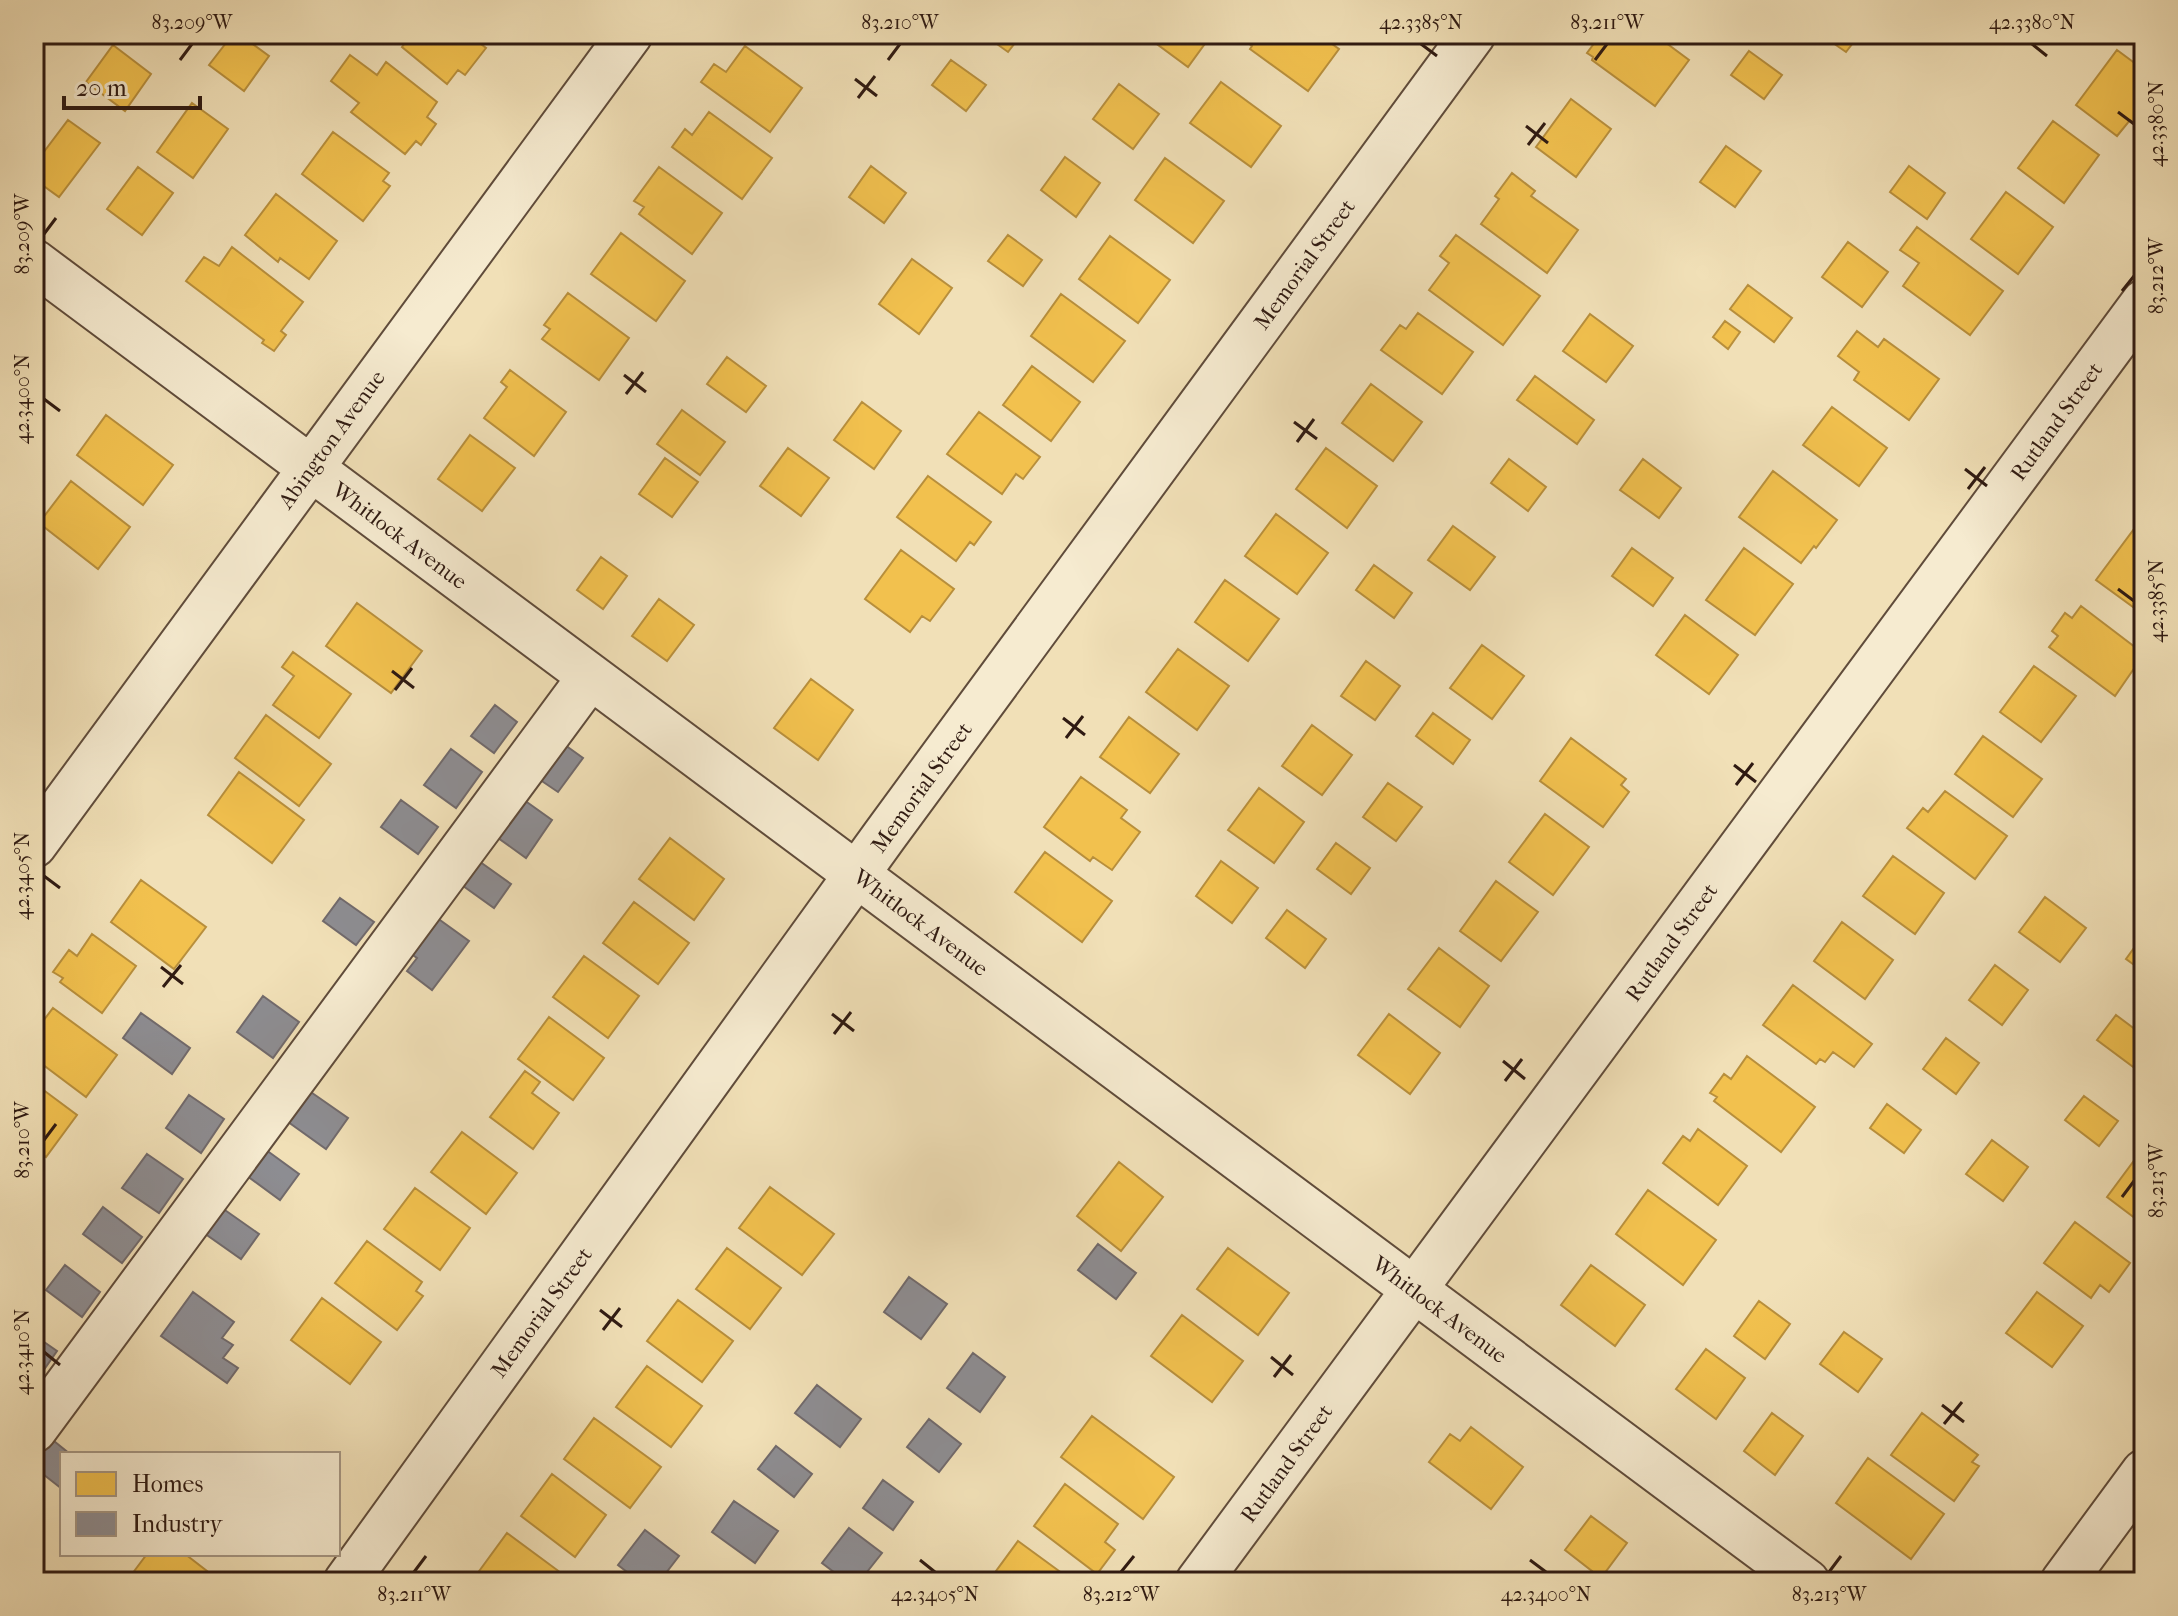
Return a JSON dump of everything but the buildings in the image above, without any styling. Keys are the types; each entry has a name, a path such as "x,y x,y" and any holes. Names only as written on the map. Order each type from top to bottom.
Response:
{"street":[{"name":"Abington Avenue","path":"34,845 630,34"},
{"name":"Memorial Street","path":"346,1582 858,874 1473,34"},
{"name":"Whitlock Avenue","path":"34,262 1807,1582"},
{"name":"Rutland Street","path":"1198,1582 2144,302"},
{"path":"34,1430 590,677"},
{"path":"2063,1582 2144,1472"}]}
